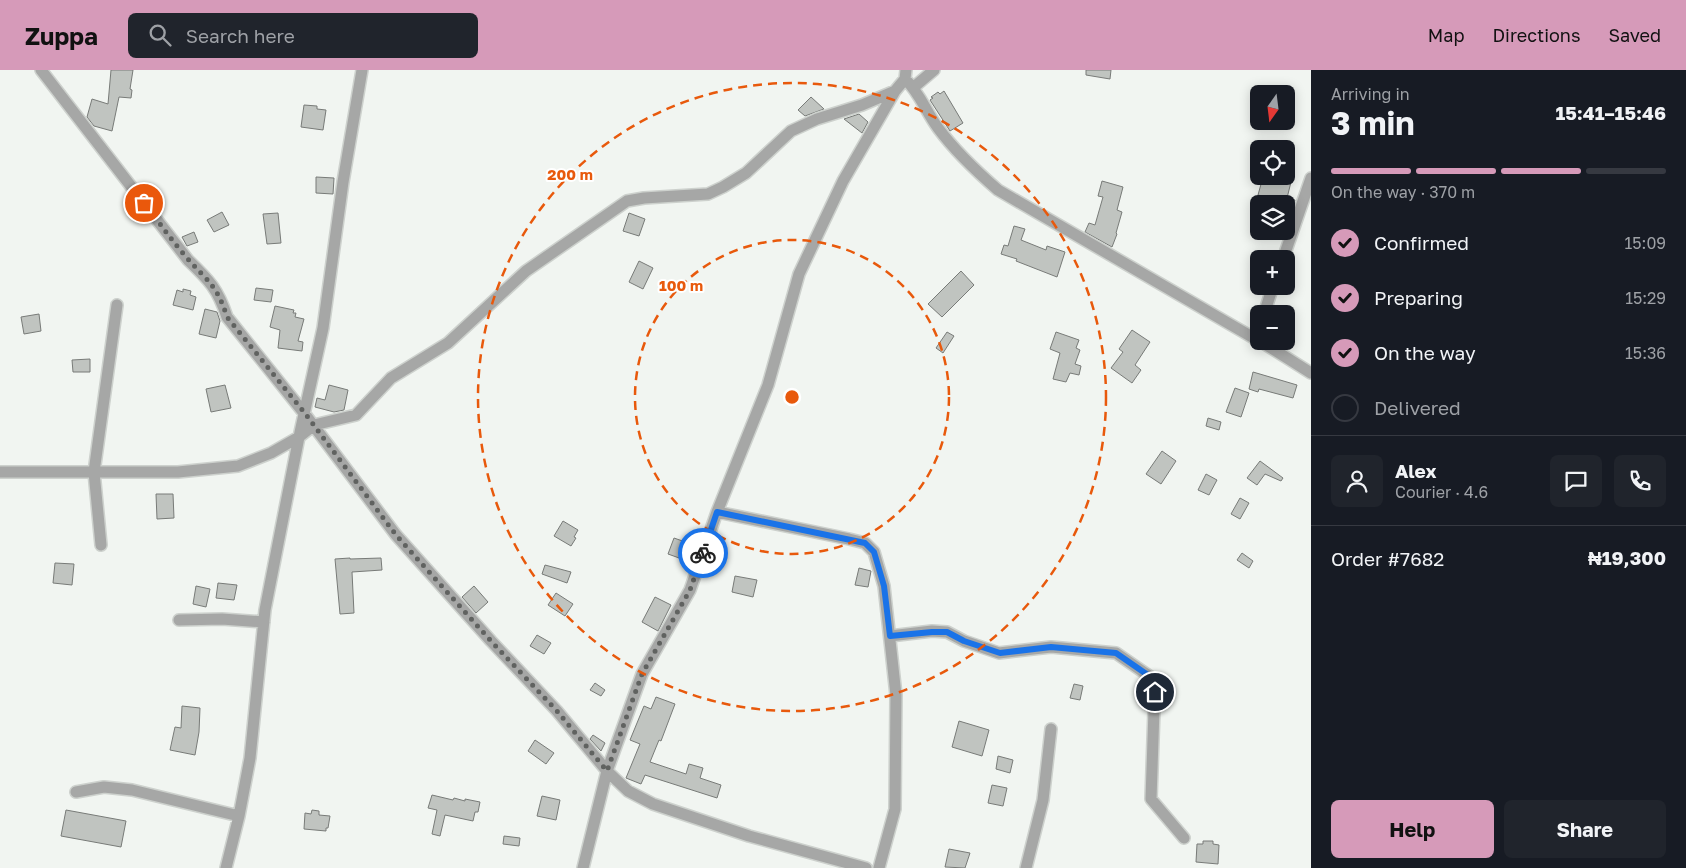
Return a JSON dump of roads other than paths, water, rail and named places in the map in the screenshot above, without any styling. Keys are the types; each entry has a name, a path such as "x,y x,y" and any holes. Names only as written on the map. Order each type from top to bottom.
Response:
{"street":[{"path":"41,70 188,260 216,288 227,317 304,412 396,535 557,711 607,771 628,791 653,804 749,836 866,868"},
{"path":"226,868 239,816 250,758 264,622 304,412 323,328 343,182 362,70"},
{"path":"583,868 607,771 642,674 690,590 717,512 768,385 799,274 843,180 894,92 908,79 934,70"},
{"path":"908,79 937,127 964,160 998,190 1250,332"},
{"path":"0,472 178,472 238,466 271,453 299,437 314,425 356,415 392,378 448,343 526,271 627,201 644,198 708,194 746,173 791,131 817,119 862,105 894,92"},
{"path":"1286,250 1311,178"},
{"path":"101,544 94,472 117,304"},
{"path":"1277,350 1311,373"},
{"path":"271,453 294,463"},
{"path":"717,512 865,543 874,552 884,586 896,695 895,809 879,868"},
{"path":"178,620 222,619 264,622"},
{"path":"890,636 947,632 964,641 1000,653 1051,647 1116,653 1155,680 1151,799 1184,838"},
{"path":"1026,868 1043,800 1051,729"},
{"path":"76,792 104,788 132,790 239,816"}]}
